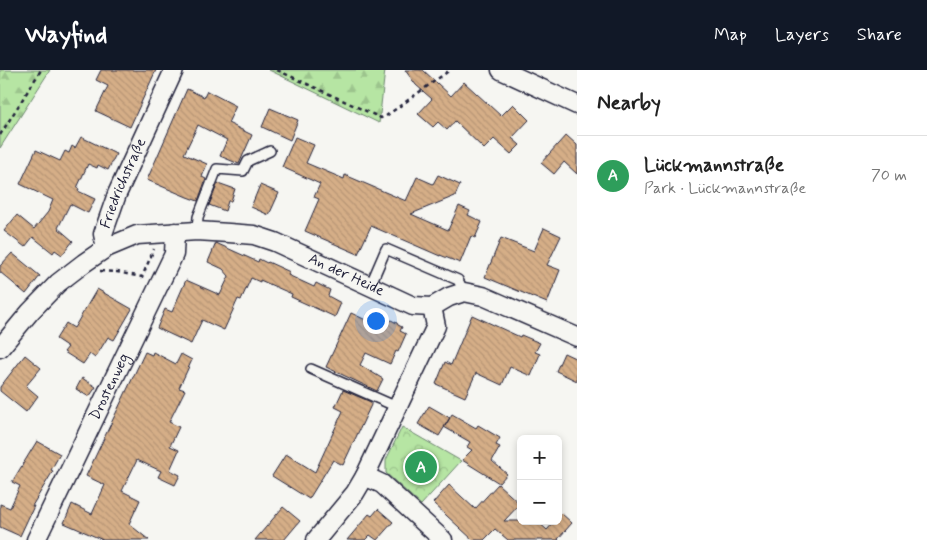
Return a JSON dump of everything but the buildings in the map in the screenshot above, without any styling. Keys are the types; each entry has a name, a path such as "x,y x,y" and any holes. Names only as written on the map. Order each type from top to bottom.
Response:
{"street":[{"name":"Friedrichstraße","path":"0,348 30,312 58,283 106,248 102,234 117,194 174,70"},
{"path":"501,70 577,105"},
{"name":"An der Heide","path":"106,248 137,235 197,232 254,235 275,242 413,306 432,307"},
{"name":"Drostenweg","path":"36,540 174,254 166,233"},
{"path":"316,540 354,493 365,476 436,326 432,307 449,297 464,292 483,296 577,337"},
{"path":"365,476 382,484 443,540"}],"lane":[{"path":"197,232 198,217 216,169 243,171 248,161 270,151"},
{"path":"370,286 386,249 458,280 464,292"},
{"path":"310,369 397,407"}],"path":[{"path":"0,135 41,70"},
{"path":"277,70 381,118 450,70"},
{"path":"84,263 92,271 117,272 142,277 154,250 166,233"}],"green space":[{"path":"0,70 50,70 0,148"},
{"path":"269,70 385,70 379,123"},
{"path":"402,427 461,461 421,505 386,473 386,460"}],"place":[{"name":"Lückmannstraße","path":"421,467"}]}
